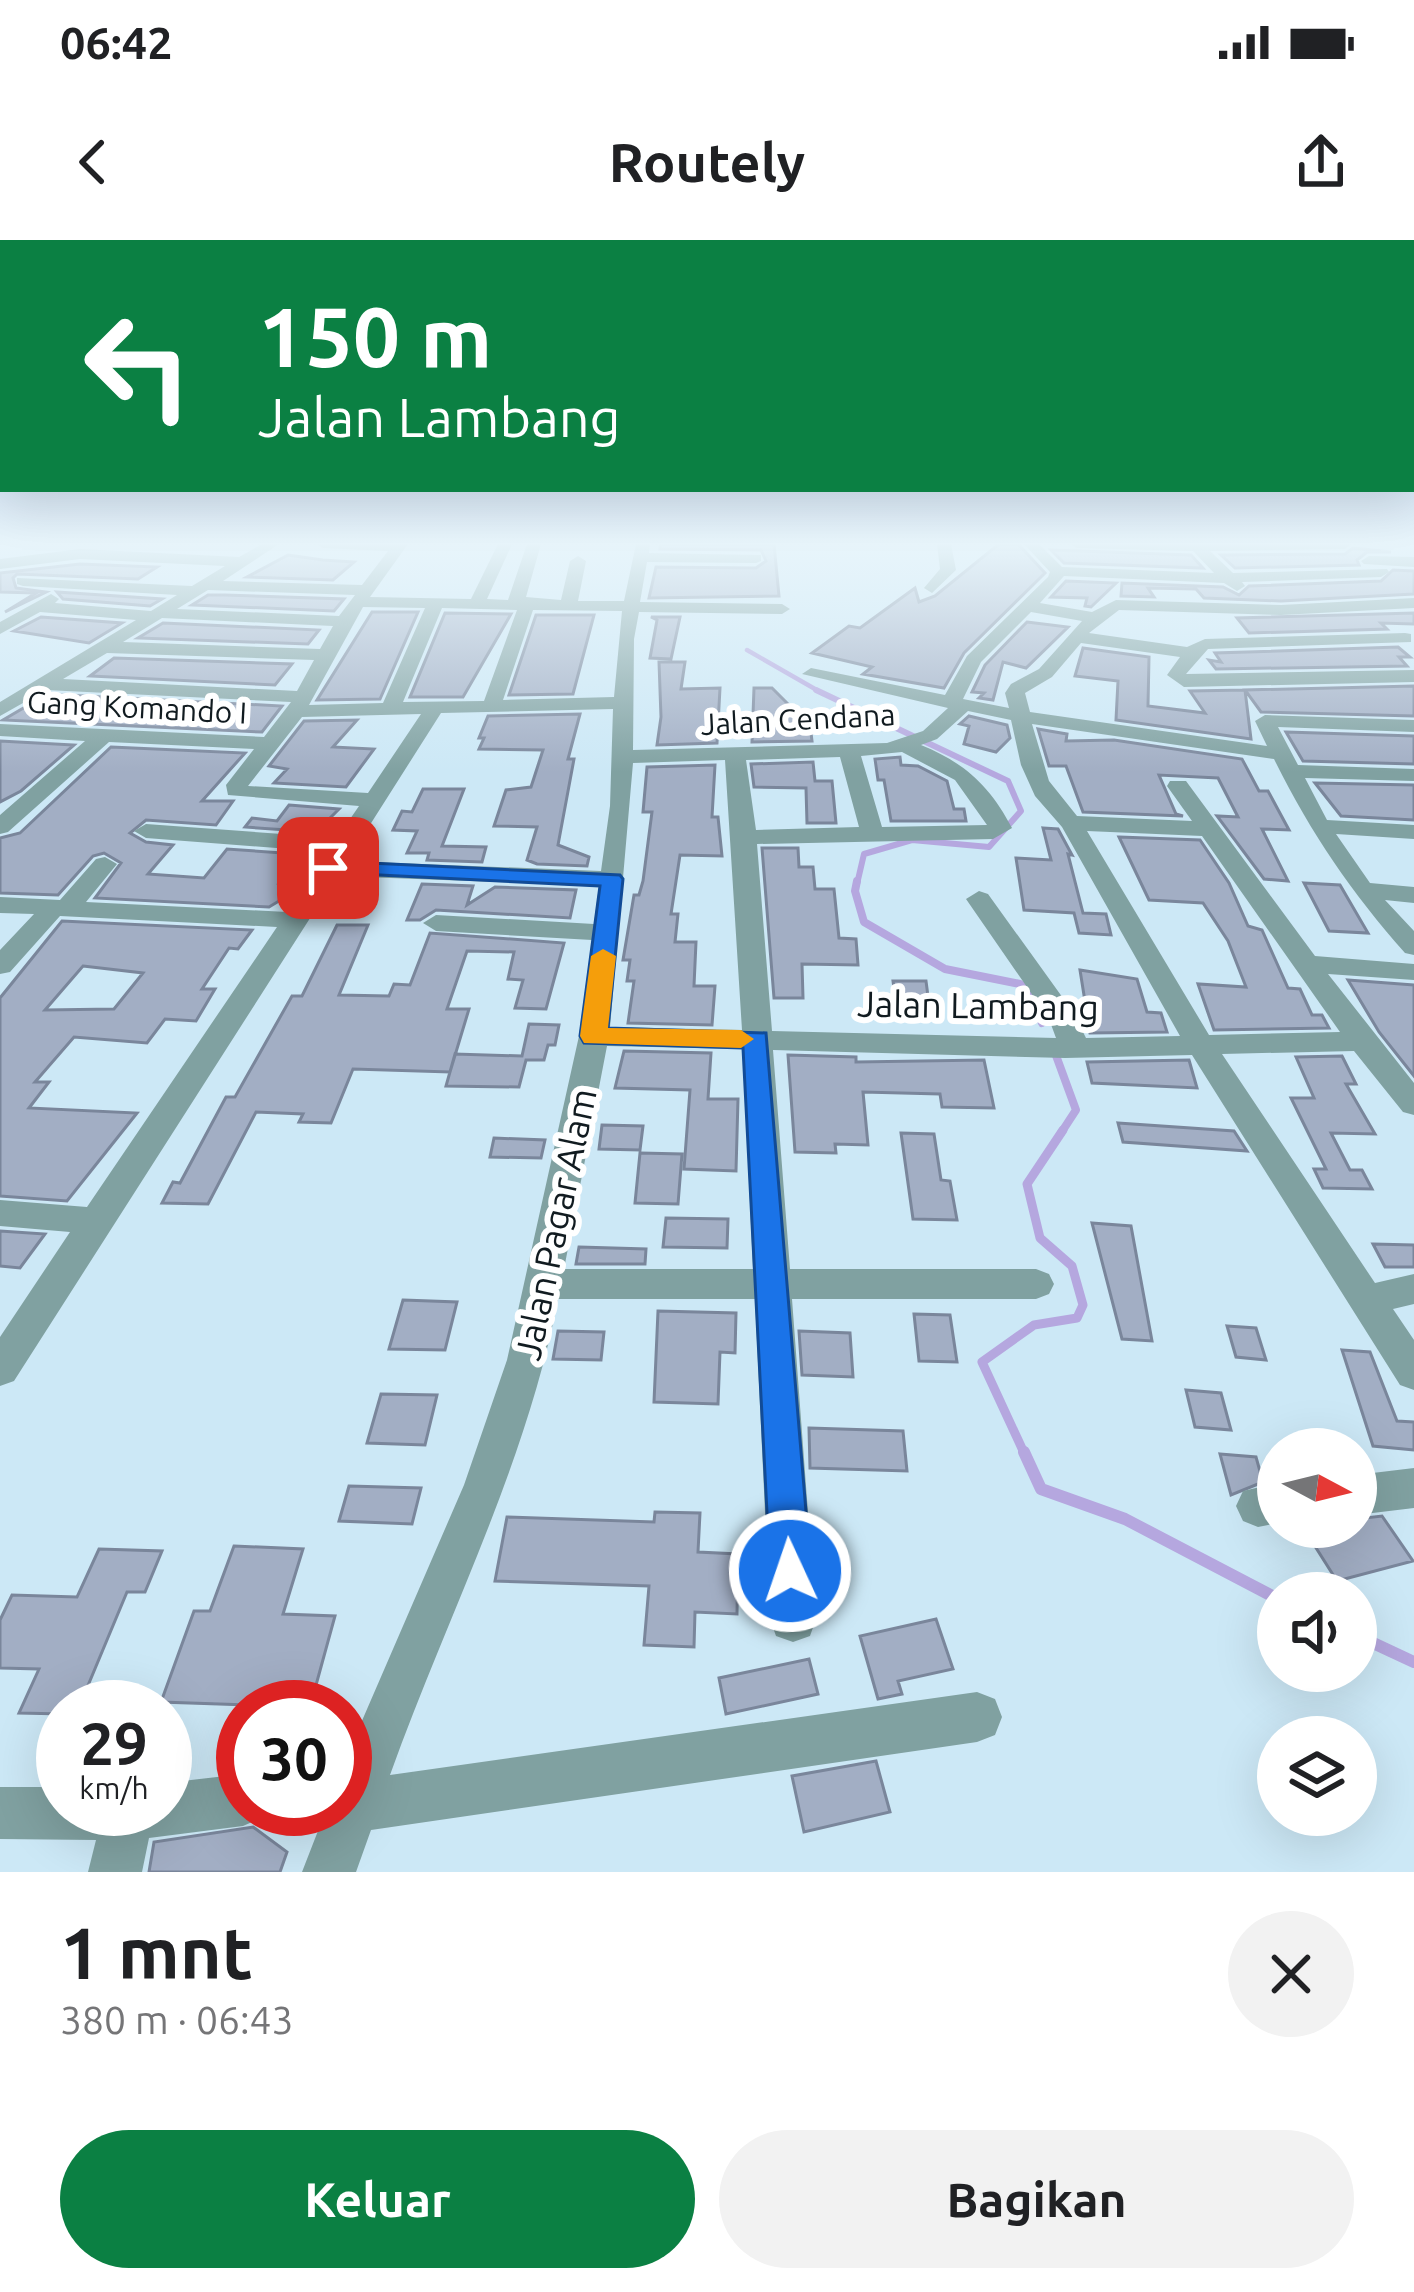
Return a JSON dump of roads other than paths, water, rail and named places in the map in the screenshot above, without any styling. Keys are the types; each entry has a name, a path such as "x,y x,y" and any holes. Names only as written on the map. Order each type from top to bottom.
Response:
{"street":[{"path":"0,710 146,620"},
{"path":"321,620 344,621 298,704 236,790 374,800"},
{"path":"391,708 428,620"},
{"path":"491,708 516,620"},
{"name":"Jalan Pagar Alam","path":"372,1752 485,1486 521,1380 544,1284 594,1036 634,620"},
{"name":"Jalan Cendana","path":"624,757 849,750 917,741 957,705 962,674 1012,620"},
{"path":"1094,620 1033,686 1015,693 1035,780 1044,799 1071,823 1200,1044 1414,1373"},
{"path":"1385,620 1409,643"},
{"path":"1078,637 1191,653"},
{"path":"1409,643 1205,644 1191,653 1176,675 1179,680 1414,676"},
{"path":"101,647 323,655"},
{"path":"812,674 957,705 1287,762 1414,775"},
{"path":"41,685 391,708 623,703"},
{"path":"0,1369 291,920 435,708"},
{"path":"1414,726 1265,721 1319,826 1362,890 1414,947"},
{"name":"Gang Komando I","path":"0,730 272,743"},
{"path":"0,827 104,735"},
{"path":"745,837 993,832 1000,828 979,786 917,741"},
{"path":"849,750 872,834"},
{"path":"735,752 745,837 793,1619"},
{"path":"1178,786 1362,1041 1414,1104"},
{"path":"1071,823 1208,829"},
{"path":"1319,826 1414,832"},
{"path":"146,831 335,857 612,879"},
{"path":"0,966 106,864"},
{"path":"1362,890 1414,896"},
{"path":"979,899 1064,1018 1060,1048"},
{"path":"0,905 291,920"},
{"path":"436,923 606,933"},
{"path":"1306,964 1414,972"},
{"name":"Jalan Lambang","path":"594,1036 1060,1048 1362,1041"},
{"path":"0,1213 93,1221"},
{"path":"544,1284 1036,1284"},
{"path":"1366,1300 1414,1289"},
{"path":"1377,1492 1414,1488"},
{"path":"372,1806 977,1718"},
{"path":"0,1813 36,1813"},
{"path":"115,1872 123,1836"},
{"name":"Jalan Pagar Alam","path":"329,1872 340,1836"}],"waterway":[{"path":"747,650 820,692"},
{"path":"816,690 820,692"},
{"path":"820,692 1008,781 1021,811 989,847 912,840 864,854 857,884"},
{"path":"857,881 855,891 864,922 945,969 1020,984 1030,991 1042,1023"},
{"path":"1054,1050 1076,1110 1061,1133"},
{"path":"1025,1455 982,1362 1034,1325 1077,1318 1083,1305 1072,1266 1040,1238 1027,1184 1061,1133"},
{"path":"1024,1452 1041,1489 1125,1519 1257,1588"},
{"path":"1377,1645 1414,1662"}]}
